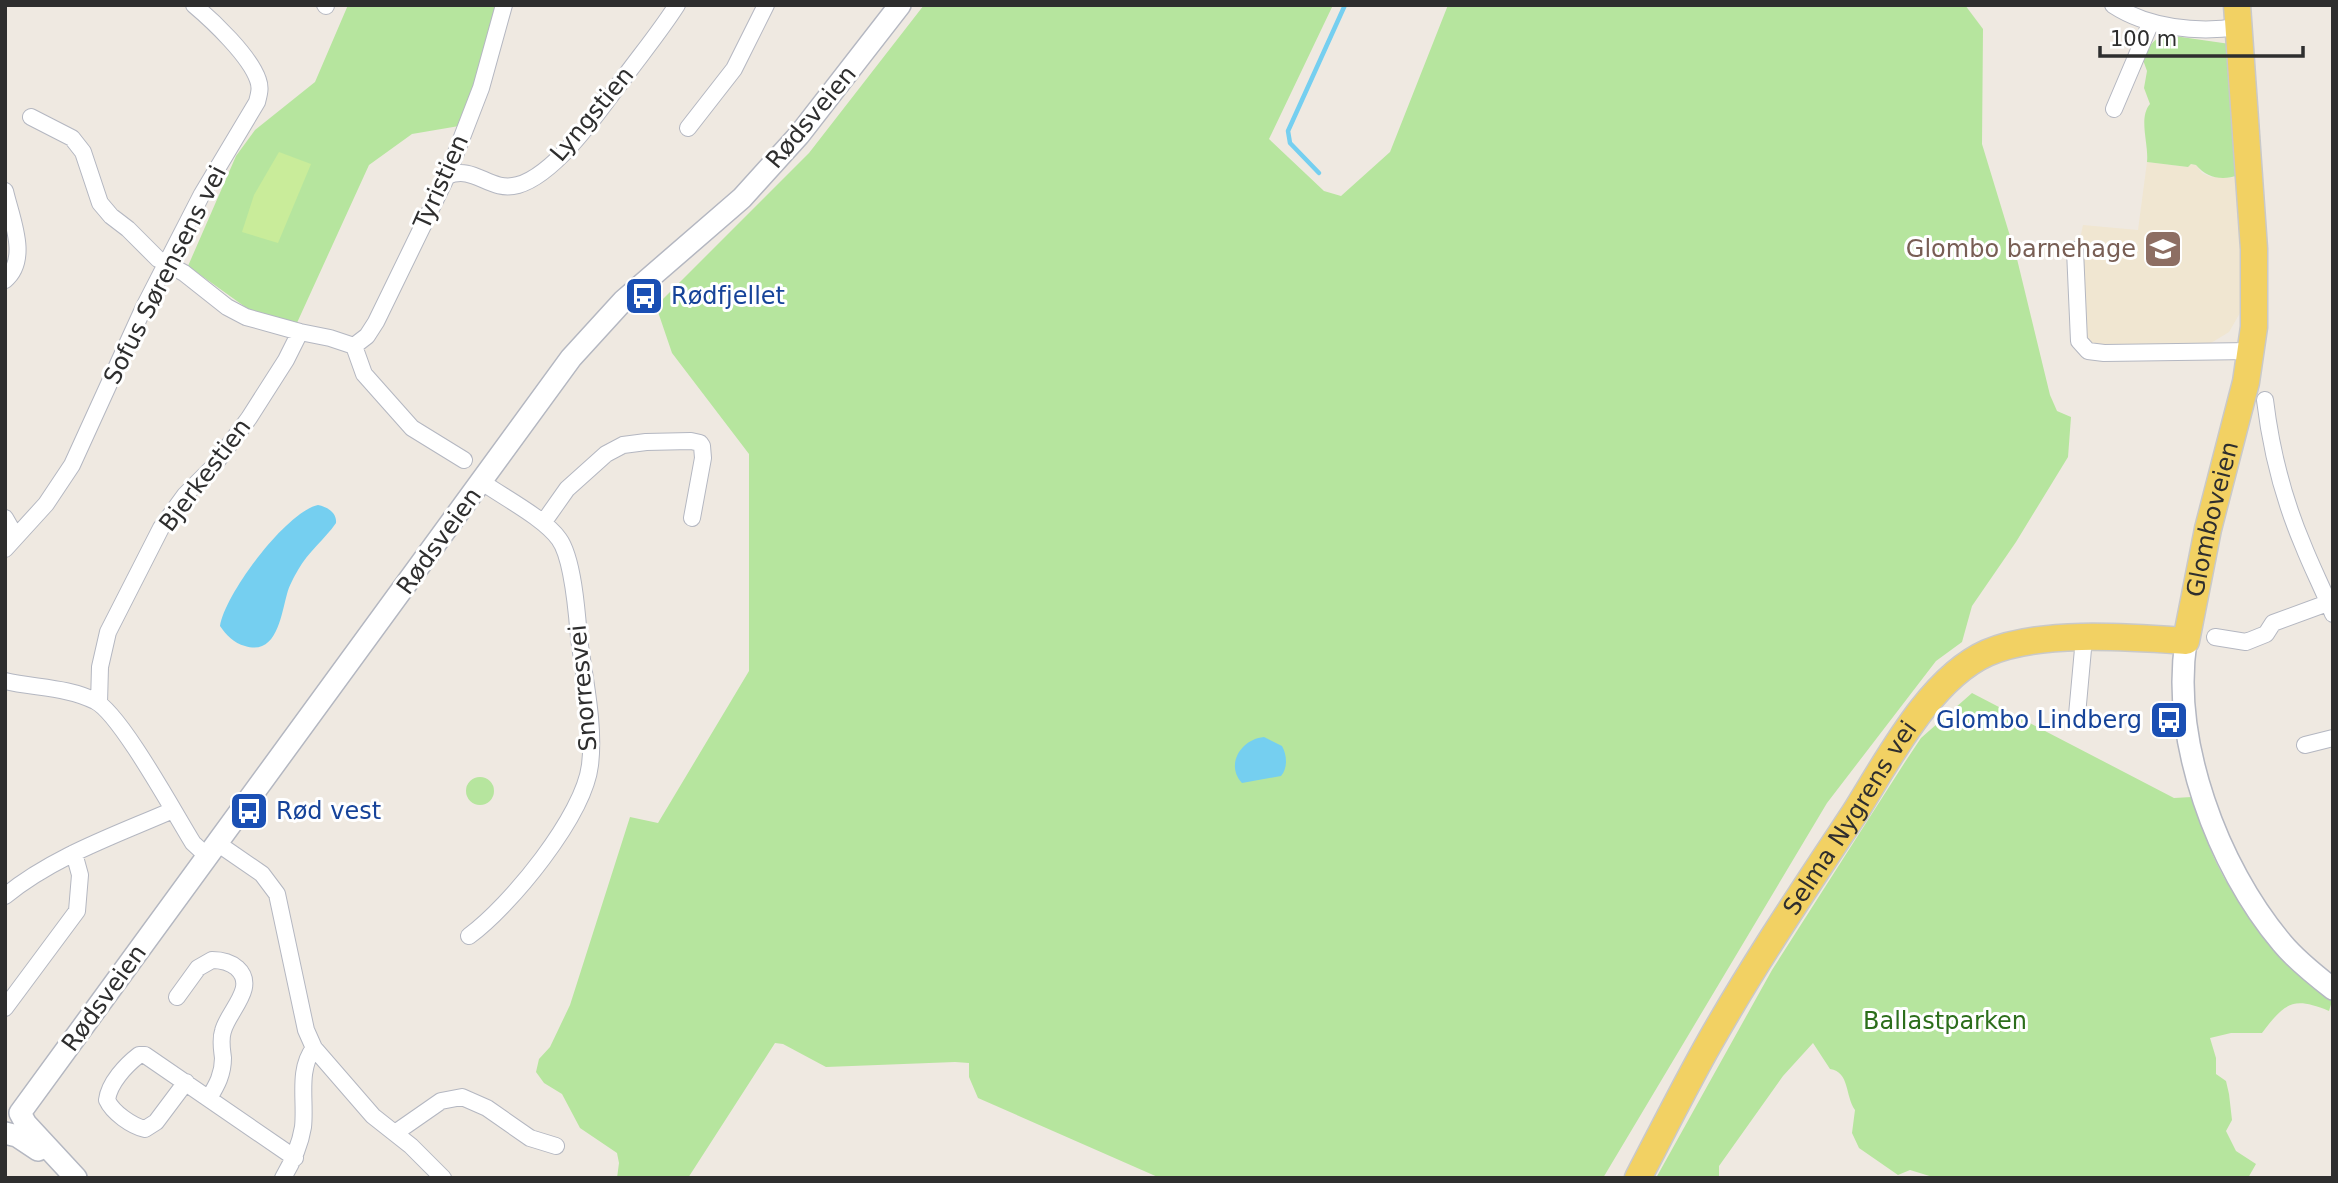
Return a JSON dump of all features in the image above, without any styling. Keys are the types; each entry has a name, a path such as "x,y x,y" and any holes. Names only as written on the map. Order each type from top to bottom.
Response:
{"main road":[{"name":"Glomboveien","path":"2186,641 2208,529 2241,401 2254,327 2254,249 2237,16"},
{"name":"Selma Nygrens vei","path":"1638,1178 1707,1047 1776,933 1935,692 1957,671 1986,653 2040,638 2186,641"}],"street":[{"name":"Sofus Sørensens vei","path":"10,543 46,504 72,466 144,307 202,194 244,126 260,92 259,80 250,65 219,28 194,5"},
{"name":"Tyristien","path":"354,346 367,336 376,322 447,176 481,88 504,5"},
{"name":"Lyngstien","path":"447,176 456,172 467,172 494,185 508,188 523,183 548,167 575,142 677,5"},
{"path":"688,128 734,69 766,5"},
{"name":"Rødsveien","path":"12,1127 571,358 623,301 742,198 799,135 900,5"},
{"path":"2113,5 2151,22 2214,31 2237,16"},
{"path":"2114,109 2151,22"},
{"path":"32,117 72,138 83,152 91,182 105,210 158,259 184,273 227,307 246,317 354,346 364,374 412,428 464,460"},
{"path":"5,191 18,257 14,271 5,280"},
{"path":"2075,250 2079,341 2088,351 2251,351"},
{"name":"Bjerkestien","path":"99,703 100,667 108,632 161,528 185,495 212,468 249,418 286,360 300,332"},
{"path":"2214,637 2246,642 2266,634 2273,623 2331,606 2302,543 2285,496 2270,442 2265,400"},
{"path":"543,523 567,489 606,454 623,445 646,442 696,442 702,446 703,458 692,518"},
{"name":"Snorresvei","path":"469,936 488,923 531,875 572,815 586,788 591,738 570,572 561,541 543,523 482,482"},
{"path":"5,518 10,543"},
{"path":"2077,715 2084,638"},
{"name":"Glomboveien","path":"2186,641 2182,666 2189,745 2210,817 2237,877 2281,942 2333,989"},
{"path":"5,681 74,693 99,703 122,729 193,843 212,849 262,874 277,894 306,1030 314,1048 373,1116 443,1178"},
{"path":"2305,745 2333,738"},
{"path":"5,896 74,853 173,810"},
{"path":"5,1008 77,911 79,875 74,853"},
{"path":"177,997 198,968 212,960 232,964 242,973 244,979 243,994 223,1029 222,1069 209,1098"},
{"path":"283,1178 295,1158 303,1129 305,1062 314,1048"},
{"path":"186,1083 156,1122 145,1129 136,1126 112,1108 107,1100 110,1088 139,1055 151,1059 209,1098 295,1158"},
{"path":"395,1133 441,1101 462,1097 487,1108 530,1138 556,1146"},
{"path":"12,1127 56,1158 75,1178"}],"shaded area":[{"name":"Glombo barnehage","path":"2147,162 2188,167 2191,164 2196,165 2202,173 2211,177 2231,178 2239,175 2244,306 2229,332 2206,346 2096,347 2084,337 2080,239 2083,225 2138,230"}],"green space":[{"path":"348,5 499,5 493,37 459,126 412,134 369,165 296,325 255,314 188,266 236,156 255,130 315,82"},
{"path":"924,5 1333,5 1269,139 1324,191 1341,196 1390,152 1448,5 1965,5 1983,29 1982,144 2017,259 2050,395 2057,411 2071,417 2068,457 2016,542 1972,606 1962,642 1936,661 1827,803 1603,1178 1160,1178 978,1098 969,1077 969,1063 826,1067 783,1044 775,1043 688,1178 617,1178 617,1153 580,1128 562,1094 544,1083 536,1072 539,1059 550,1047 570,1005 630,817 658,823 749,671 749,454 672,353 656,306 809,153"},
{"path":"2167,35 2230,44 2239,175 2215,177 2196,165 2191,164 2188,167 2147,162 2144,124 2150,104 2144,88 2147,71 2143,60 2152,44"},
{"path":"279,152 311,164 278,243 242,232 254,195"},
{"name":"Ballastparken","path":"1972,693 2174,798 2192,797 2217,864 2240,903 2283,955 2332,1001 2329,1011 2306,1004 2290,1005 2277,1015 2262,1033 2231,1033 2210,1038 2216,1058 2216,1074 2226,1081 2229,1094 2232,1120 2226,1131 2236,1151 2256,1164 2248,1178 1936,1178 1910,1170 1898,1175 1859,1148 1852,1133 1855,1110 1844,1080 1836,1071 1830,1069 1813,1043 1783,1076 1719,1166 1719,1178 1656,1178 1772,970 1905,762 1921,738"},
{"path":"480,777 490,781 494,791 490,801 480,805 470,801 466,791 470,781"}],"water":[{"path":"318,505 331,511 336,523 296,573 276,632 264,645 256,647 237,643 220,626 233,595 274,538 290,522"},
{"path":"1264,737 1282,746 1285,769 1281,776 1242,783 1235,768 1238,754 1248,743"}],"waterway":[{"path":"1319,173 1290,143 1288,131 1345,5"}],"place":[{"name":"Glombo barnehage","path":"2163,249"},
{"name":"Rødfjellet","path":"644,296"},
{"name":"Glombo Lindberg","path":"2169,720"},
{"name":"Rød vest","path":"249,811"}]}
